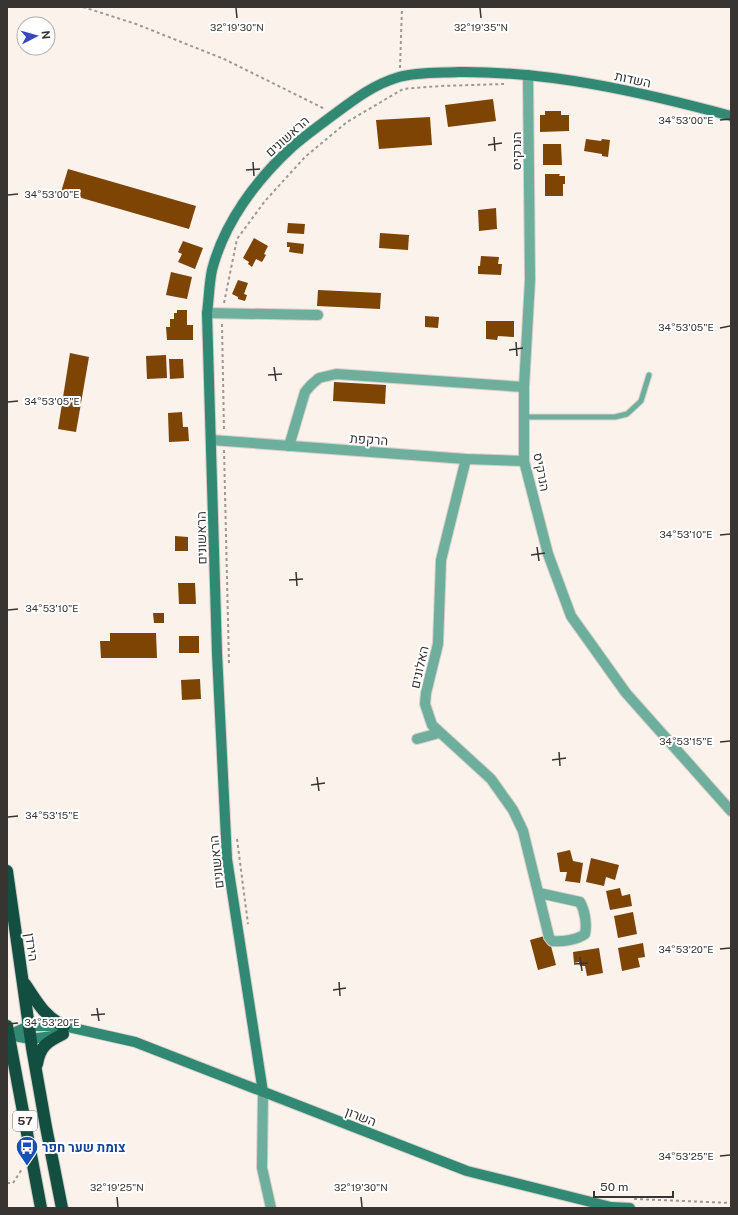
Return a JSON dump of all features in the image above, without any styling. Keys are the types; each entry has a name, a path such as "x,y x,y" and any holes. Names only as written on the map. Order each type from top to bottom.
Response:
{"highway":[{"name":"הירדן","path":"7,871 29,1026"},
{"path":"22,980 36,1002 63,1030 41,1048 38,1058 37,1075"},
{"name":"57","path":"29,1026 62,1208"},
{"name":"57","path":"7,1030 41,1208"}],"street":[{"name":"הראשונים","path":"271,1208 262,1168 263,1092 227,859 217,653 212,440 207,313 212,271 225,234 242,206 262,178 308,133 376,85 400,77 433,73 511,73 528,75"},
{"name":"השדות","path":"528,75 605,86 681,102 731,116"},
{"name":"הנרקיס","path":"528,75 530,280 524,387 524,461 548,554 571,616 626,693 731,811"},
{"path":"207,313 318,315"},
{"path":"289,446 305,392 319,378 336,374 524,387"},
{"name":"הרקפת","path":"212,440 466,459 524,461"},
{"name":"האלונים","path":"466,459 441,560 438,644 426,693 425,704 432,725 490,779 502,793 513,810 523,831 549,937 552,941 556,942 580,937 585,934 586,927 583,907 580,902 539,894"},
{"path":"417,739 439,733"},
{"name":"השרון","path":"7,1030 29,1026 86,1031 135,1042 466,1171 610,1207 629,1203"},
{"name":"השרון","path":"7,1030 31,1039 63,1030"}],"lane":[{"path":"524,417 614,417 627,414 641,401 649,375"}],"path":[{"path":"83,7 136,24 224,60 335,114"},
{"path":"400,77 402,7"},
{"path":"229,667 221,313 238,238 266,201 305,157 347,122 403,89 440,86 504,85 511,73"},
{"path":"237,838 249,928"},
{"path":"7,1183 13,1183 23,1167"},
{"path":"629,1203 731,1203"}],"building":[{"path":"493,99 496,121 448,127 445,105"},
{"path":"545,111 561,111 561,115 569,115 569,131 540,132 540,115 545,115"},
{"path":"430,117 432,145 379,149 376,120"},
{"path":"586,139 601,141 602,139 610,140 608,157 602,156 602,154 584,151"},
{"path":"543,144 561,144 562,165 543,165"},
{"path":"68,169 196,206 189,229 61,192"},
{"path":"545,174 560,174 559,176 565,176 563,196 545,196"},
{"path":"496,208 497,229 479,231 478,210"},
{"path":"288,223 305,224 304,234 287,233"},
{"path":"380,233 409,235 408,250 379,248"},
{"path":"254,238 268,246 264,254 266,255 262,262 256,259 252,267 248,264 249,262 243,258"},
{"path":"183,241 203,248 195,269 178,262 182,254 178,252"},
{"path":"287,242 304,244 303,254 289,252 290,247 287,247"},
{"path":"481,256 499,257 498,264 502,264 501,275 478,274 478,266 480,266"},
{"path":"171,272 192,277 187,299 166,295"},
{"path":"238,280 248,283 244,294 247,295 245,301 238,299 238,297 232,294"},
{"path":"318,290 381,293 380,309 317,306"},
{"path":"177,310 187,310 187,325 193,325 193,340 167,340 166,327 170,327 170,319 174,319 174,313 177,313"},
{"path":"425,316 439,317 438,328 425,327"},
{"path":"486,321 514,321 514,337 498,336 497,340 486,339"},
{"path":"70,353 89,357 76,432 58,429"},
{"path":"166,355 167,378 147,379 146,356"},
{"path":"169,359 183,359 184,378 170,379"},
{"path":"334,382 386,385 385,404 333,401"},
{"path":"182,412 183,427 188,427 189,441 169,442 168,413"},
{"path":"175,536 188,537 188,551 175,551"},
{"path":"178,583 195,583 196,604 179,604"},
{"path":"153,613 164,613 164,623 154,623"},
{"path":"110,633 156,633 157,658 101,658 100,641 110,641"},
{"path":"179,636 199,636 199,653 179,653"},
{"path":"200,679 201,699 182,700 181,680"},
{"path":"570,850 573,861 583,863 580,883 565,881 567,872 560,872 557,853"},
{"path":"591,858 619,865 615,880 606,877 604,886 586,882"},
{"path":"620,888 622,896 630,894 632,906 610,910 606,891"},
{"path":"633,912 637,934 618,938 614,916"},
{"path":"548,935 556,965 538,970 530,940"},
{"path":"643,943 645,957 638,958 640,967 622,971 618,948"},
{"path":"599,948 603,973 587,976 585,966 580,966 579,962 574,963 573,952"}],"place":[{"name":"צומת שער חפר","path":"27,1166"}]}
